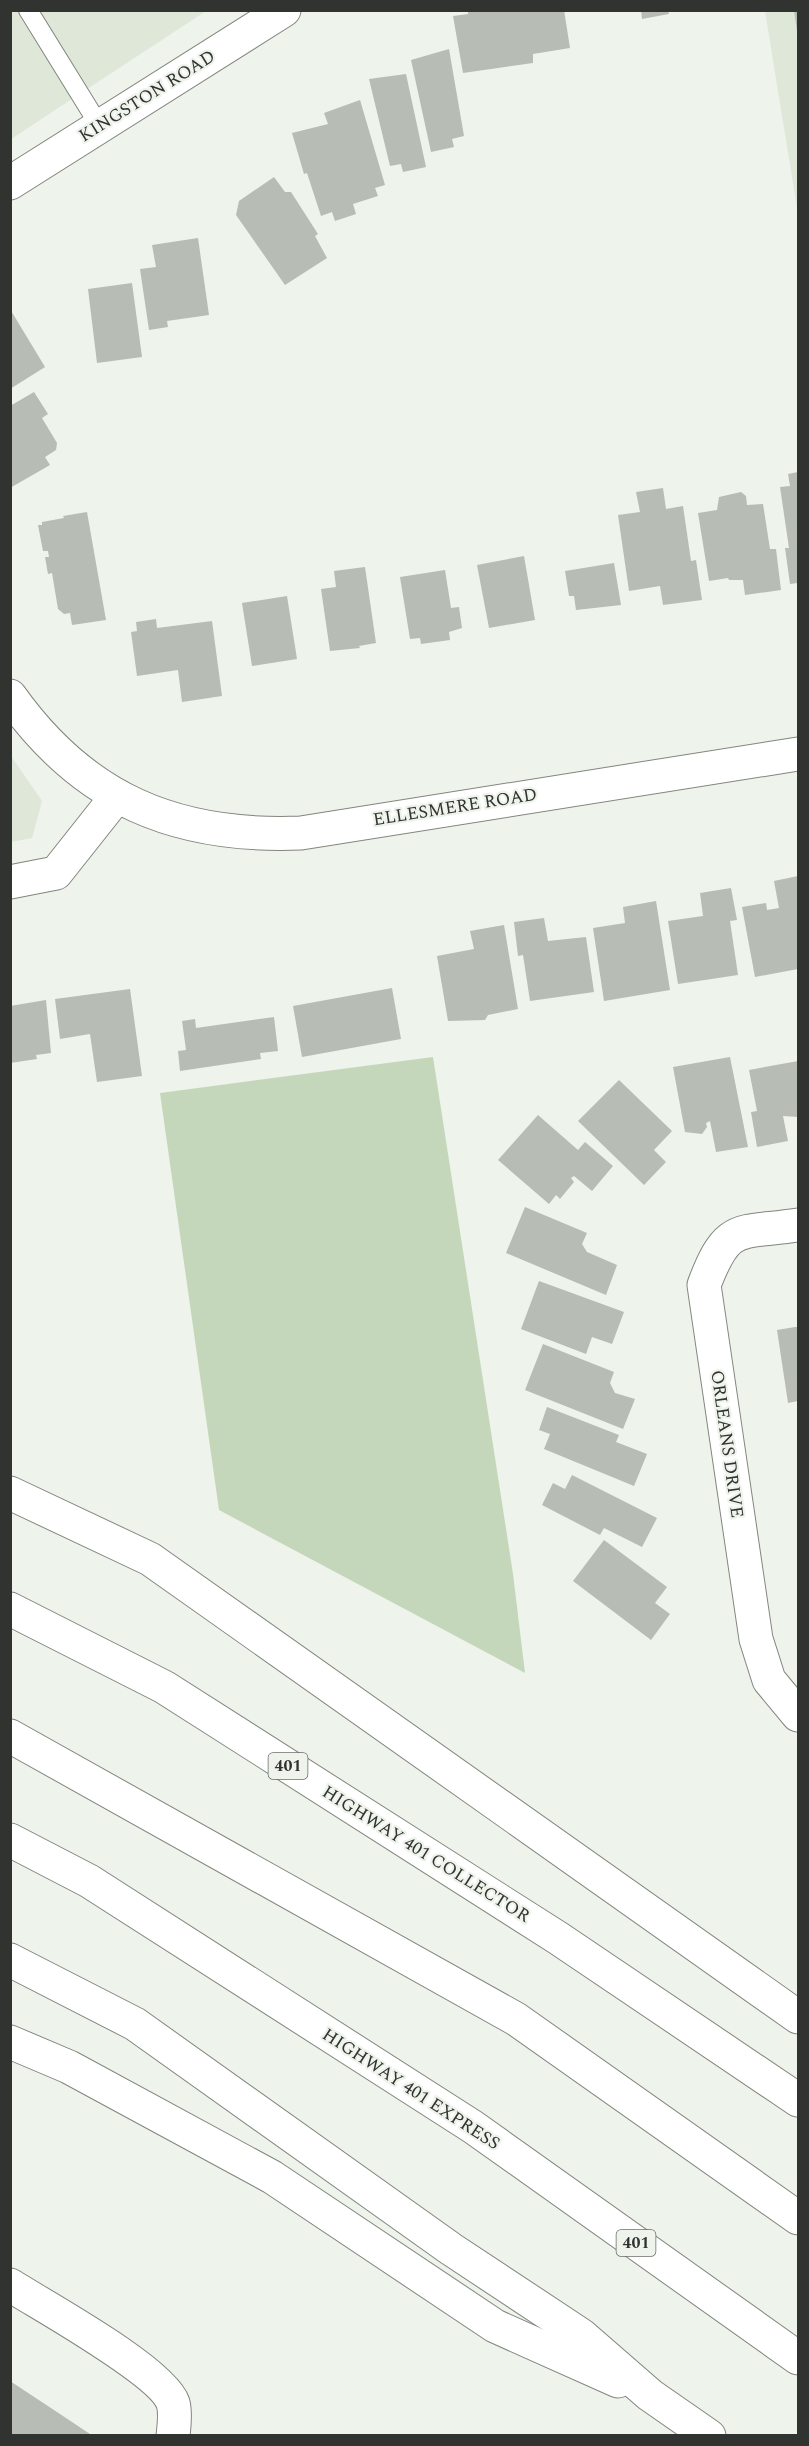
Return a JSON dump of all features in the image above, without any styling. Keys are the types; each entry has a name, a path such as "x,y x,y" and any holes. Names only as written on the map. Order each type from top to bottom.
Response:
{"main road":[{"name":"KINGSTON ROAD","path":"10,183 284,10"},
{"name":"ELLESMERE ROAD","path":"10,696 53,747 117,796 149,813 219,831 257,834 301,832 798,754"},
{"path":"10,882 56,873 117,796"},
{"name":"ORLEANS DRIVE","path":"798,1225 735,1234 722,1245 704,1286 756,1639 769,1680 798,1715"},
{"path":"10,1493 150,1559 798,2017"},
{"name":"HIGHWAY 401 COLLECTOR","path":"10,1609 164,1687 558,1938 798,2100"},
{"path":"10,1736 516,2019 798,2218"},
{"name":"HIGHWAY 401 EXPRESS","path":"10,1840 89,1881 473,2127 798,2358"},
{"path":"10,1960 135,2024 451,2248 581,2335 650,2395 709,2436"},
{"path":"10,2042 69,2067 272,2177 495,2326 650,2395"},
{"path":"10,2284 141,2369 162,2387 172,2403 173,2436"}],"lane":[{"path":"28,10 99,125"}],"shaded area":[{"path":"11,11 206,11 11,139"},
{"path":"765,11 798,11 798,214"},
{"path":"11,756 42,801 32,838 11,842"}],"green space":[{"path":"433,1057 513,1574 525,1673 219,1510 160,1093"}],"building":[{"path":"468,10 564,10 570,48 533,54 533,63 463,73 453,16 468,14"},
{"path":"641,10 668,10 669,14 642,19"},
{"path":"794,10 798,10 797,31"},
{"path":"449,49 464,136 452,139 454,147 431,152 411,60"},
{"path":"406,74 426,167 403,172 401,164 390,166 369,79"},
{"path":"360,100 385,185 375,188 378,196 353,204 356,214 335,221 332,212 321,216 307,173 304,174 292,133 328,124 324,113"},
{"path":"274,177 285,192 291,192 318,234 315,236 327,258 285,285 236,215 239,201"},
{"path":"198,238 209,315 167,321 168,327 149,330 140,269 156,267 152,245"},
{"path":"132,283 142,357 97,363 88,289"},
{"path":"10,309 45,367 10,389"},
{"path":"34,392 48,414 42,418 57,443 56,450 45,457 50,465 10,488 10,406"},
{"path":"798,472 798,583 790,584 785,548 789,548 780,487 790,486 788,474"},
{"path":"663,488 666,509 683,506 691,561 696,560 702,600 663,605 660,586 629,591 618,515 640,512 636,492"},
{"path":"741,492 746,496 747,505 763,504 770,549 776,549 781,590 745,595 743,580 729,580 728,578 709,581 698,513 717,510 719,497"},
{"path":"87,512 106,620 72,625 70,613 64,614 58,609 52,573 48,574 45,557 49,557 48,551 43,551 38,525 42,525 42,522 64,518 63,516"},
{"path":"524,556 535,620 489,628 477,565"},
{"path":"614,563 621,605 576,610 574,596 569,596 565,571"},
{"path":"365,567 376,643 359,646 360,648 330,651 321,589 336,587 334,571"},
{"path":"445,570 451,608 459,607 462,628 449,632 450,640 421,644 420,638 410,639 400,577"},
{"path":"287,596 297,659 252,666 242,603"},
{"path":"156,619 157,628 212,621 222,696 182,702 178,670 137,676 131,632 137,631 136,622"},
{"path":"798,876 798,969 755,977 742,907 766,903 767,910 779,908 774,881"},
{"path":"731,888 737,920 730,921 738,975 678,984 668,921 703,916 700,893"},
{"path":"656,901 670,990 604,1001 593,928 625,923 623,907"},
{"path":"544,918 548,941 586,937 594,992 530,1001 523,955 518,956 514,922"},
{"path":"504,925 518,1009 488,1015 485,1020 448,1021 437,956 474,949 470,931"},
{"path":"392,988 401,1039 302,1057 293,1006"},
{"path":"130,989 142,1076 97,1082 90,1034 60,1039 55,999"},
{"path":"46,1000 51,1053 36,1055 37,1059 10,1063 10,1006"},
{"path":"274,1017 278,1051 260,1053 261,1059 180,1071 178,1051 186,1050 182,1021 195,1019 196,1028"},
{"path":"730,1057 748,1147 716,1152 710,1121 706,1123 707,1127 702,1134 685,1132 673,1067"},
{"path":"798,1061 798,1117 783,1116 788,1141 757,1147 751,1112 757,1111 749,1070"},
{"path":"619,1080 672,1131 654,1150 666,1162 644,1185 578,1121"},
{"path":"538,1115 578,1150 585,1142 613,1166 592,1191 574,1176 571,1178 574,1182 560,1199 556,1195 549,1204 498,1160"},
{"path":"525,1207 587,1233 582,1244 587,1252 617,1265 606,1295 506,1253"},
{"path":"539,1281 624,1312 612,1344 592,1337 586,1354 521,1329"},
{"path":"798,1327 798,1401 788,1403 777,1330"},
{"path":"543,1344 614,1372 610,1383 615,1393 635,1399 623,1429 525,1390"},
{"path":"547,1407 619,1435 616,1442 647,1454 634,1486 544,1449 550,1434 539,1430"},
{"path":"572,1475 657,1518 642,1547 604,1528 600,1535 542,1505 553,1483 565,1489"},
{"path":"604,1540 667,1587 655,1603 670,1614 651,1640 573,1581"},
{"path":"10,2381 60,2414 93,2436 10,2436"}]}
